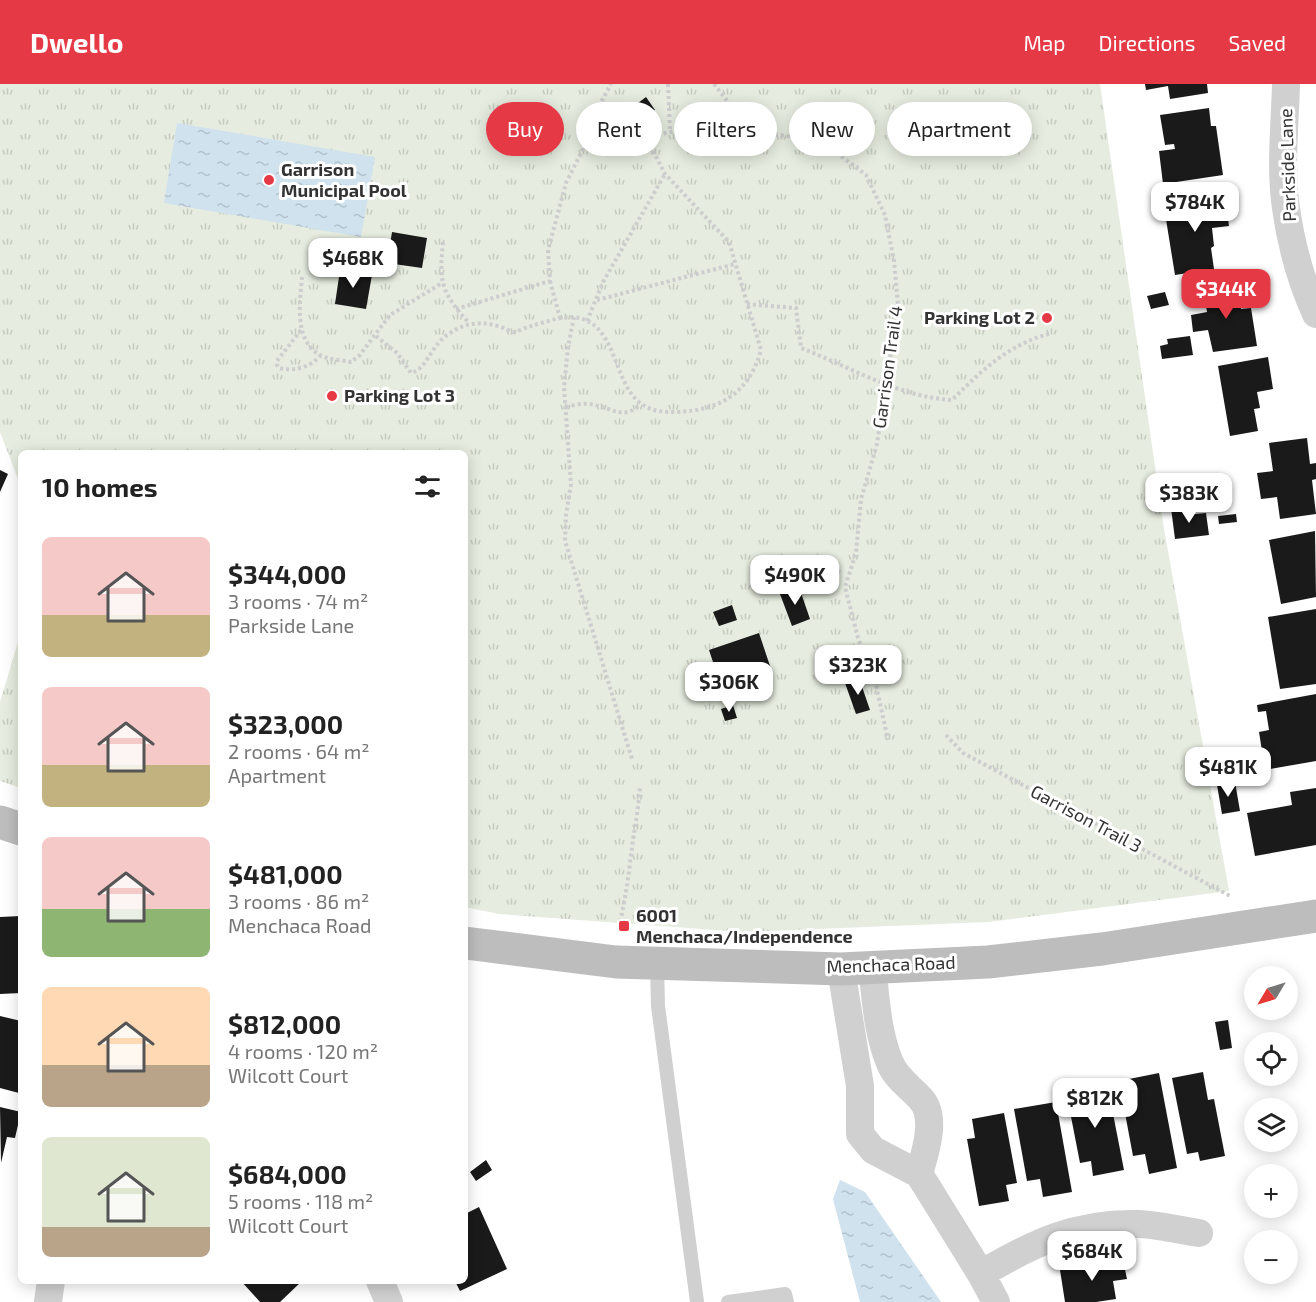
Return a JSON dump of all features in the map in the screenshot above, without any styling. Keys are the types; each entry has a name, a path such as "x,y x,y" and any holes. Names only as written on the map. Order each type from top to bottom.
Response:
{"main road":[{"path":"0,822 18,829"},
{"name":"Menchaca Road","path":"468,943 616,962 856,968 987,962 1124,945 1316,916"}],"street":[{"name":"Parkside Lane","path":"1286,84 1284,164 1286,207 1294,250 1316,314"},
{"path":"856,968 860,1134 873,1150 919,1174 996,1302"},
{"path":"856,968 890,1064 898,1078 925,1104 928,1120 927,1143 919,1174"},
{"path":"981,1274 1040,1242 1070,1231 1099,1225 1141,1224 1199,1233"},
{"path":"48,1302 51,1284"},
{"path":"381,1284 388,1302"}],"lane":[{"path":"657,963 658,1006 697,1302"},
{"path":"728,1302 785,1294 787,1302"}],"path":[{"path":"601,102 611,84"},
{"path":"668,84 670,132"},
{"path":"714,84 728,102"},
{"name":"Garrison Trail 4","path":"662,134 674,131"},
{"name":"Garrison Trail 4","path":"777,135 821,141 866,175 885,215 894,261 898,306 877,444 861,498 856,553 846,587 858,638 876,685 888,740"},
{"path":"560,318 550,281 548,250 566,183 580,156"},
{"path":"376,336 397,353 411,373 421,369 437,343 469,323 484,323 514,332 560,318 574,317 601,331 630,393 640,404 658,412 690,411 715,406 729,400 743,386 757,366 761,350 729,242 665,174 656,156"},
{"path":"587,322 603,282 665,174"},
{"path":"443,242 442,283 448,298 469,323"},
{"path":"597,300 735,264"},
{"path":"302,277 301,330 307,342 320,356 351,362 376,336 390,315 442,283"},
{"path":"456,309 550,281"},
{"path":"747,304 796,308 801,348 886,385 930,399 952,400 1001,356 1030,339 1049,334"},
{"path":"574,317 564,387 571,485 565,541 632,759"},
{"path":"301,330 277,361 279,368 292,369 309,365 320,356"},
{"path":"566,407 594,404 614,412 627,413 635,410 640,404"},
{"name":"Garrison Trail 3","path":"946,735 963,753 1232,897"},
{"path":"624,926 620,922 638,817 640,785"}],"green space":[{"path":"0,84 1100,84 1164,529 1229,891 988,922 742,932 499,914 468,908 468,450 18,450 18,479 0,432"},
{"path":"18,642 18,787 0,781 0,702"}],"water":[{"name":"Garrison Municipal Pool","path":"177,123 375,157 361,237 164,203"},
{"path":"840,1180 865,1192 941,1302 860,1302 833,1199"}],"building":[{"path":"1145,84 1207,84 1208,93 1170,99 1168,86 1146,90"},
{"path":"646,97 649,102 639,102"},
{"path":"1209,108 1211,126 1216,126 1223,175 1163,184 1159,151 1175,149 1174,144 1165,145 1160,115"},
{"path":"1225,197 1229,226 1212,228 1214,246 1211,248 1214,269 1175,275 1164,207"},
{"path":"392,232 427,238 422,268 387,263"},
{"path":"340,270 372,275 366,309 335,304"},
{"path":"1237,283 1241,309 1251,308 1257,346 1213,352 1208,330 1193,332 1191,315 1207,312 1203,288"},
{"path":"1165,292 1169,305 1151,309 1147,296"},
{"path":"1190,336 1193,355 1162,359 1160,346 1168,344 1167,339"},
{"path":"1268,357 1273,389 1257,392 1260,408 1254,409 1258,431 1230,436 1218,366"},
{"path":"1307,438 1310,464 1316,463 1316,479 1312,480 1316,514 1280,519 1277,497 1261,499 1257,473 1273,471 1269,443"},
{"path":"0,470 8,474 0,492"},
{"path":"1183,506 1185,515 1206,513 1209,535 1175,539 1171,508"},
{"path":"1236,514 1237,522 1219,524 1218,516"},
{"path":"1315,531 1316,597 1281,604 1269,540"},
{"path":"799,587 810,619 792,626 780,594"},
{"path":"732,605 737,620 719,626 713,612"},
{"path":"1316,609 1316,684 1280,689 1268,617"},
{"path":"759,633 772,672 722,689 709,650"},
{"path":"859,678 870,710 856,714 845,683"},
{"path":"1316,694 1316,761 1265,770 1259,732 1269,730 1266,711 1258,712 1257,705"},
{"path":"733,705 737,718 725,721 721,709"},
{"path":"1226,766 1228,777 1216,779 1214,768"},
{"path":"1235,782 1240,811 1222,814 1217,785"},
{"path":"1316,788 1316,845 1255,856 1247,813 1292,805 1290,792"},
{"path":"18,916 18,993 0,994 0,917"},
{"path":"0,1016 18,1020 18,1093 0,1088"},
{"path":"1228,1020 1232,1048 1220,1050 1215,1022"},
{"path":"1203,1072 1208,1100 1214,1099 1225,1156 1200,1161 1198,1152 1187,1154 1172,1078"},
{"path":"1159,1073 1177,1168 1149,1174 1145,1154 1133,1156 1119,1081"},
{"path":"1107,1083 1124,1170 1093,1176 1091,1161 1080,1163 1066,1091"},
{"path":"1056,1102 1072,1192 1043,1197 1040,1179 1027,1181 1014,1109"},
{"path":"0,1107 18,1111 15,1138 7,1137 1,1163"},
{"path":"1004,1113 1017,1183 1006,1185 1009,1201 979,1206 967,1139 975,1138 972,1119"},
{"path":"486,1160 492,1170 476,1181 470,1172"},
{"path":"479,1207 507,1269 460,1291 456,1284 468,1284 468,1212"},
{"path":"1123,1260 1127,1279 1113,1281 1116,1299 1096,1302 1065,1302 1060,1270"},
{"path":"244,1284 299,1284 280,1302 260,1302"}],"place":[{"name":"Garrison Municipal Pool","path":"269,180"},
{"name":"Parking Lot 2","path":"1047,318"},
{"name":"Parking Lot 3","path":"332,396"},
{"name":"6001 Menchaca/Independence","path":"624,926"}]}
